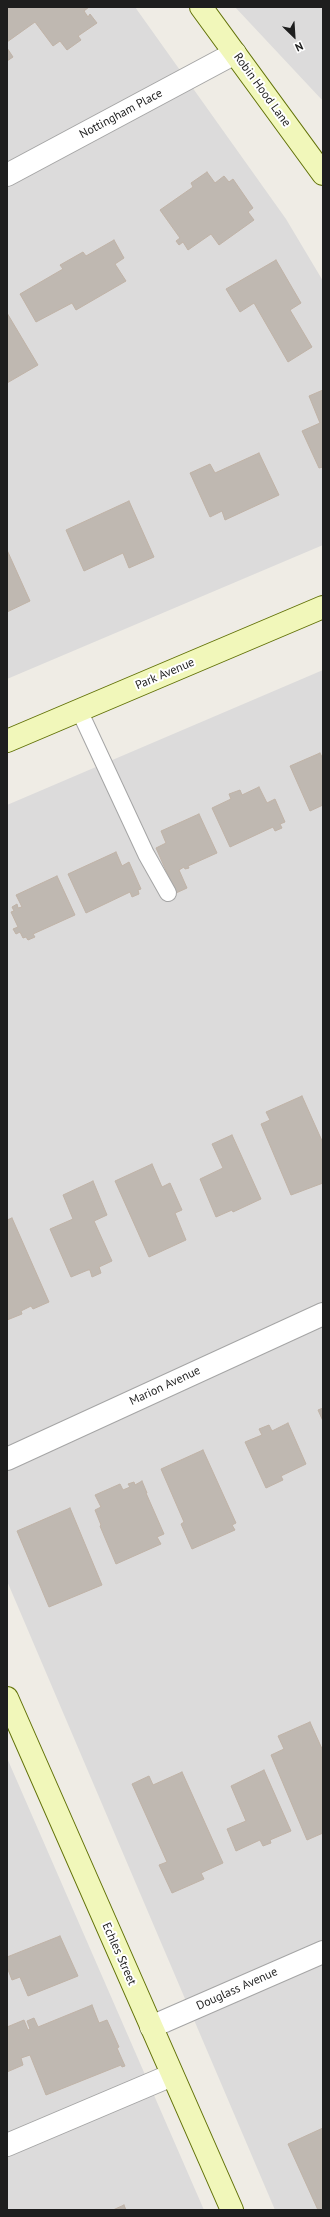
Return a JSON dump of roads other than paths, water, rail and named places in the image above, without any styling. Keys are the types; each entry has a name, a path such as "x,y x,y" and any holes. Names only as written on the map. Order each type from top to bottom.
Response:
{"street":[{"name":"Robin Hood Lane","path":"201,7 323,174"},
{"name":"Nottingham Place","path":"7,175 236,53"},
{"name":"Park Avenue","path":"7,741 323,607"},
{"name":"Marion Avenue","path":"7,1459 323,1314"},
{"name":"Echles Street","path":"7,1698 232,2210"},
{"name":"Douglass Avenue","path":"151,2027 323,1952"},
{"path":"7,2145 172,2075"}],"lane":[{"path":"79,710 146,854 168,893"}]}
